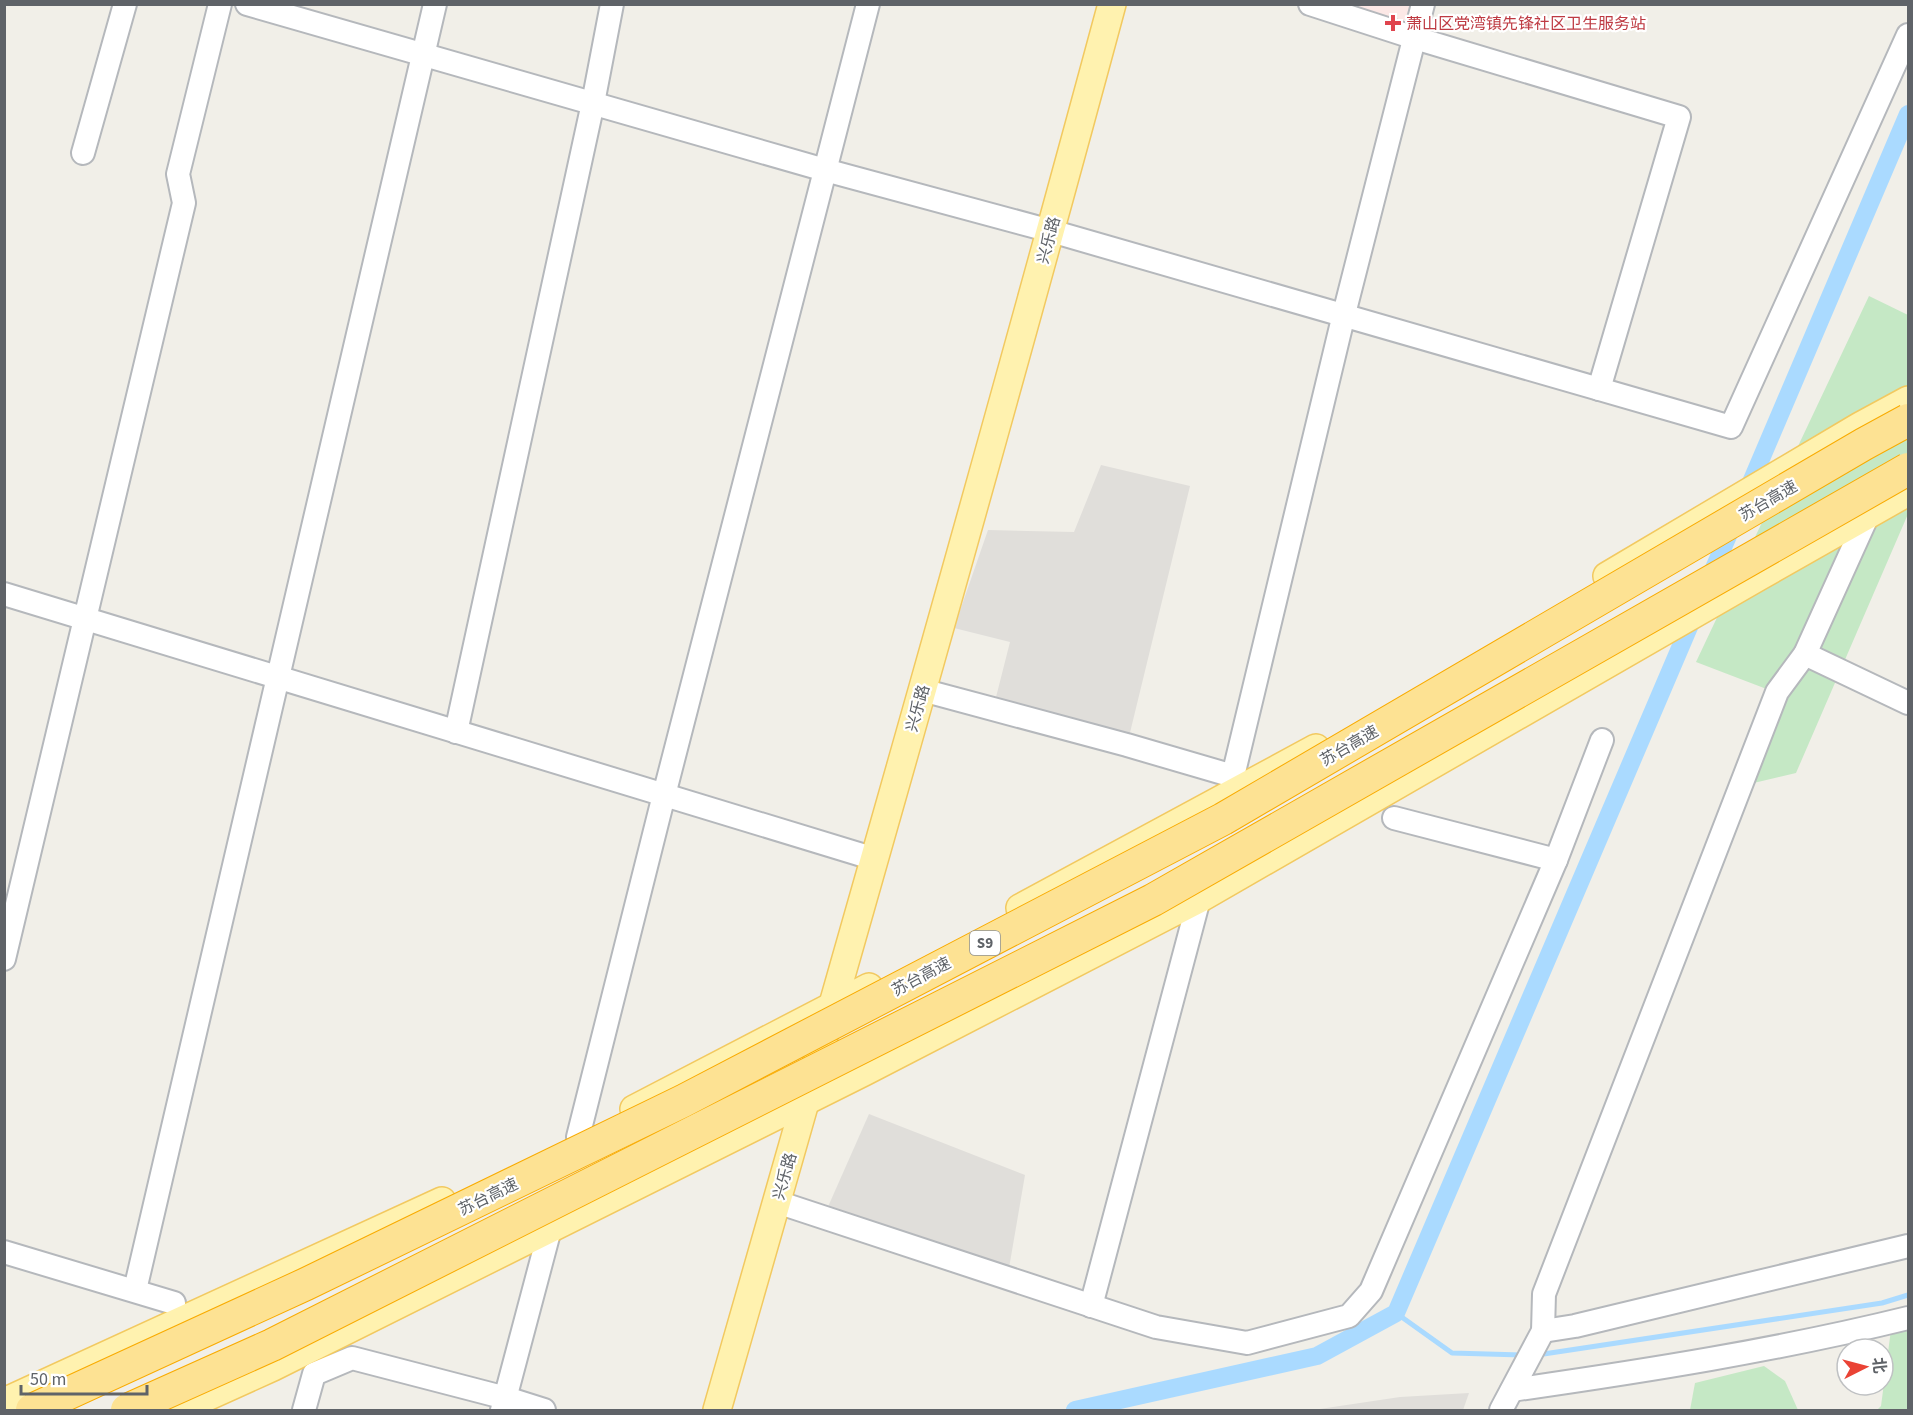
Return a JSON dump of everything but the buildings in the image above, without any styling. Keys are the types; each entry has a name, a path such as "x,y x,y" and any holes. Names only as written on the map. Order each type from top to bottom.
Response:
{"highway":[{"name":"苏台高速","path":"32,1410 306,1284 683,1101 1223,819 1908,420"},
{"name":"S9","path":"127,1410 272,1345 1153,900 1908,469"}],"main road":[{"name":"兴乐路","path":"717,1410 875,859 1051,231 1112,4"},
{"path":"4,1402 578,1137 944,949 1337,736 1908,400"},
{"path":"178,1410 273,1368 806,1101 1199,899 1908,492"}],"street":[{"path":"83,153 125,4"},
{"path":"4,959 184,203 178,174 220,4"},
{"path":"247,4 825,170 1344,314 1731,427 1908,35"},
{"path":"135,1290 435,4"},
{"path":"456,732 593,103 612,4"},
{"path":"578,1137 868,4"},
{"path":"922,690 1233,776 1344,314 1423,4"},
{"path":"1317,6 1678,117 1599,389"},
{"path":"1502,1410 1534,1347 1544,1294 1777,692 1805,654 1868,514"},
{"path":"4,594 875,859"},
{"path":"1805,654 1908,703"},
{"path":"777,1202 1156,1327 1247,1343 1349,1316 1371,1291 1556,860 1602,740"},
{"path":"1395,818 1556,860"},
{"path":"1091,1306 1199,899"},
{"path":"504,1404 550,1229"},
{"path":"1534,1347 1575,1326 1908,1246"},
{"path":"4,1252 174,1303"},
{"path":"1512,1390 1614,1375 1835,1336 1908,1318"},
{"path":"304,1410 314,1374 352,1358 504,1404 544,1410"}],"shaded area":[{"name":"萧山区党湾镇先锋社区卫生服务站","path":"1321,4 1423,5 1415,38"},
{"path":"1101,465 1190,486 1127,745 993,709 1010,642 954,628 988,530 1074,532"},
{"path":"869,1114 1025,1175 1009,1268 827,1209"},
{"path":"1469,1393 1463,1410 1313,1410 1400,1397"}],"green space":[{"path":"1869,296 1908,315 1908,514 1796,773 1741,786 1777,693 1696,662"},
{"path":"1908,1320 1908,1410 1877,1410 1881,1406 1882,1397 1895,1397 1895,1337 1890,1337 1892,1322"},
{"path":"1764,1366 1785,1381 1798,1410 1690,1410 1695,1383"}],"waterway":[{"path":"1746,494 1908,114"},
{"path":"1708,582 1734,522"},
{"path":"1075,1410 1317,1356 1396,1313 1695,613"},
{"path":"1537,1355 1882,1303 1908,1295"},
{"path":"1396,1313 1452,1353 1522,1355"}],"place":[{"name":"萧山区党湾镇先锋社区卫生服务站","path":"1393,23"}]}
